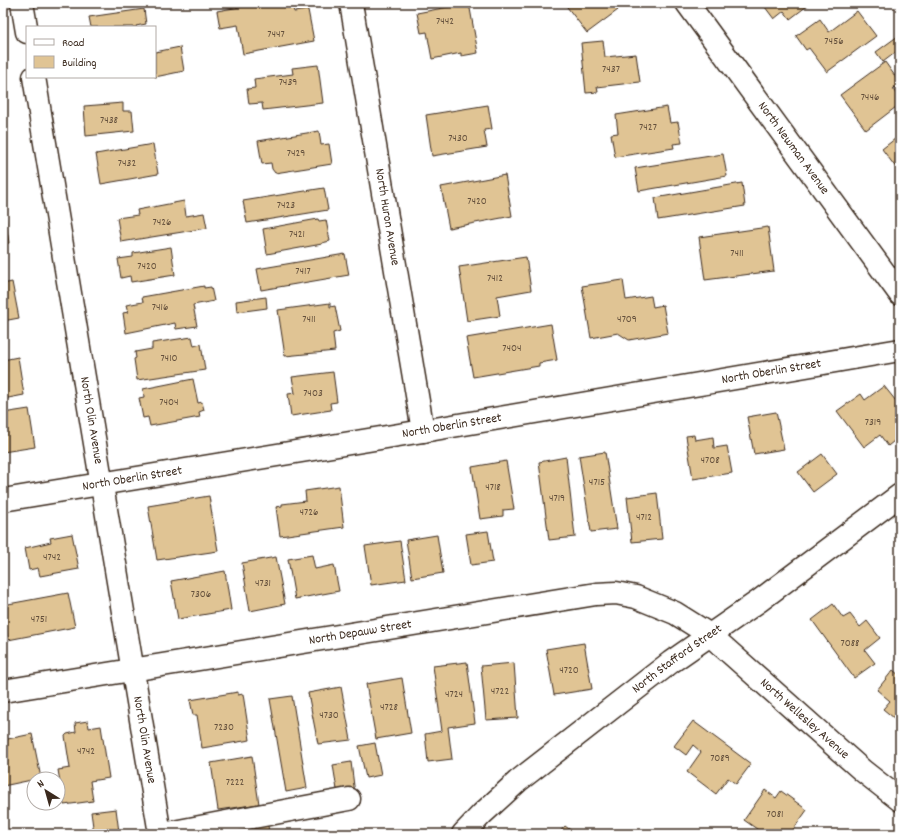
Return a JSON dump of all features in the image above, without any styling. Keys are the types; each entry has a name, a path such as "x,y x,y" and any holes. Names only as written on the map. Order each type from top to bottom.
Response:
{"street":[{"path":"22,3 26,26"},
{"name":"North Huron Avenue","path":"350,3 423,431"},
{"name":"North Newman Avenue","path":"687,3 900,294"},
{"name":"North Olin Avenue","path":"34,78 132,670 161,834"},
{"name":"North Oberlin Street","path":"3,500 423,431 900,350"},
{"name":"North Stafford Street","path":"463,834 482,814 518,781 671,662 759,601 900,495"},
{"name":"North Depauw Street","path":"3,691 596,594 616,593 636,597 675,613 710,634"},
{"name":"North Wellesley Avenue","path":"710,634 864,771 900,800"},
{"path":"161,834 349,799"}],"building":[{"path":"263,3 292,3 294,12 308,10 314,41 243,54 238,25 220,28 217,11"},
{"path":"469,3 478,53 461,56 461,53 432,59 427,32 421,33 417,13"},
{"path":"564,3 612,3 618,10 587,33"},
{"path":"762,3 811,3 790,19 784,11 774,19"},
{"path":"144,9 146,24 136,26 91,26 89,17"},
{"path":"857,11 876,36 827,72 809,48 806,50 796,36 820,19 829,32"},
{"path":"898,36 900,39 900,49 883,62 876,52"},
{"path":"603,41 605,57 636,54 640,82 597,87 598,92 586,93 581,43"},
{"path":"180,47 184,71 156,77 156,52"},
{"path":"885,62 900,83 893,89 900,100 900,104 866,130 840,95"},
{"path":"318,65 323,103 263,110 262,103 249,104 247,89 255,88 254,79 293,74 292,68"},
{"path":"123,103 123,111 132,111 134,131 86,136 84,106"},
{"path":"488,105 492,129 484,130 487,147 432,156 426,115"},
{"path":"667,107 670,123 678,122 682,143 673,144 674,148 615,157 611,134 618,133 616,115"},
{"path":"319,131 321,145 329,144 332,164 275,173 272,169 271,163 262,164 258,141"},
{"path":"900,135 900,173 882,149"},
{"path":"153,144 158,174 101,184 96,154"},
{"path":"723,154 727,176 639,191 635,168"},
{"path":"505,175 512,216 449,228 441,187"},
{"path":"742,183 745,206 658,220 655,198"},
{"path":"324,188 328,210 247,223 243,201"},
{"path":"184,201 186,216 204,213 207,228 121,242 117,218 138,215 137,210"},
{"path":"5,214 9,243 3,244 3,215"},
{"path":"318,219 319,221 326,220 330,241 322,244 267,254 263,229"},
{"path":"768,227 774,271 705,280 699,237"},
{"path":"171,247 175,275 131,282 130,276 121,278 118,259 133,257 133,253"},
{"path":"345,254 349,275 261,290 257,269"},
{"path":"526,257 531,290 497,296 500,316 467,321 459,267"},
{"path":"623,280 626,300 651,296 653,307 663,305 668,333 629,340 618,333 591,338 582,286"},
{"path":"12,282 19,318 3,321 3,284"},
{"path":"204,286 204,288 211,287 214,301 193,305 197,326 176,329 175,323 126,333 123,313 128,312 126,305 143,302 142,297"},
{"path":"266,297 267,308 237,312 236,301"},
{"path":"330,303 330,307 335,306 340,331 333,333 335,351 285,356 278,310"},
{"path":"551,324 557,360 539,363 539,366 473,377 466,338"},
{"path":"192,337 194,346 201,344 205,370 137,380 134,359 136,358 135,352 152,349 152,343"},
{"path":"18,357 24,395 3,399 3,360"},
{"path":"333,372 337,402 330,403 331,410 291,416 288,394 295,393 292,377"},
{"path":"193,379 198,403 202,402 204,410 199,412 200,417 150,426 148,417 143,418 139,398 144,397 143,389"},
{"path":"884,386 900,406 900,436 888,446 880,435 864,447 837,411 861,394 865,400"},
{"path":"29,409 35,447 3,452 3,413"},
{"path":"776,412 784,449 754,454 747,417"},
{"path":"694,435 695,440 713,437 714,448 727,446 732,473 693,479 686,436"},
{"path":"605,452 617,529 591,532 579,456"},
{"path":"822,454 837,474 813,492 798,472"},
{"path":"566,457 575,537 549,540 539,462"},
{"path":"506,461 514,509 503,510 503,516 480,519 472,467"},
{"path":"339,486 344,527 280,536 276,507 282,506 282,504 306,501 305,491"},
{"path":"657,493 662,539 632,542 627,497"},
{"path":"209,496 218,551 157,560 148,506"},
{"path":"488,531 493,562 471,565 466,534"},
{"path":"72,534 79,569 40,576 38,568 29,570 25,548 51,542 50,538"},
{"path":"437,535 443,573 412,578 406,540"},
{"path":"400,541 406,580 371,585 365,546"},
{"path":"312,555 315,569 334,565 339,591 295,599 288,559"},
{"path":"276,557 285,604 250,611 242,563"},
{"path":"225,571 231,610 178,619 171,581"},
{"path":"68,593 75,627 8,640 3,605"},
{"path":"833,604 843,618 850,614 860,627 867,621 880,638 865,650 875,663 854,678 812,620"},
{"path":"584,643 592,689 554,695 546,649"},
{"path":"467,662 475,723 448,727 452,759 428,762 425,734 442,731 433,666"},
{"path":"514,663 518,718 486,720 481,666"},
{"path":"893,670 900,676 900,723 883,709 890,701 877,690"},
{"path":"402,678 411,733 376,739 366,684"},
{"path":"341,687 351,740 318,744 308,693"},
{"path":"238,692 238,695 243,694 250,740 202,748 197,715 193,715 190,700"},
{"path":"292,696 307,788 286,792 270,699"},
{"path":"88,721 89,728 101,726 109,778 90,781 93,801 66,805 66,771 58,770 70,768 65,736 76,732 75,723"},
{"path":"693,721 751,764 736,784 728,778 716,794 687,772 701,752 693,745 686,755 674,746"},
{"path":"32,734 40,771 26,771 26,781 3,786 3,740"},
{"path":"375,743 381,775 366,778 359,746"},
{"path":"252,756 259,804 218,810 211,763"},
{"path":"351,762 355,794 338,796 333,765"},
{"path":"765,790 776,798 781,791 807,810 790,834 764,834 744,820"},
{"path":"116,809 119,832 94,834 91,812"},
{"path":"268,825 269,834 226,834 225,832"},
{"path":"565,826 576,834 558,834"}]}
